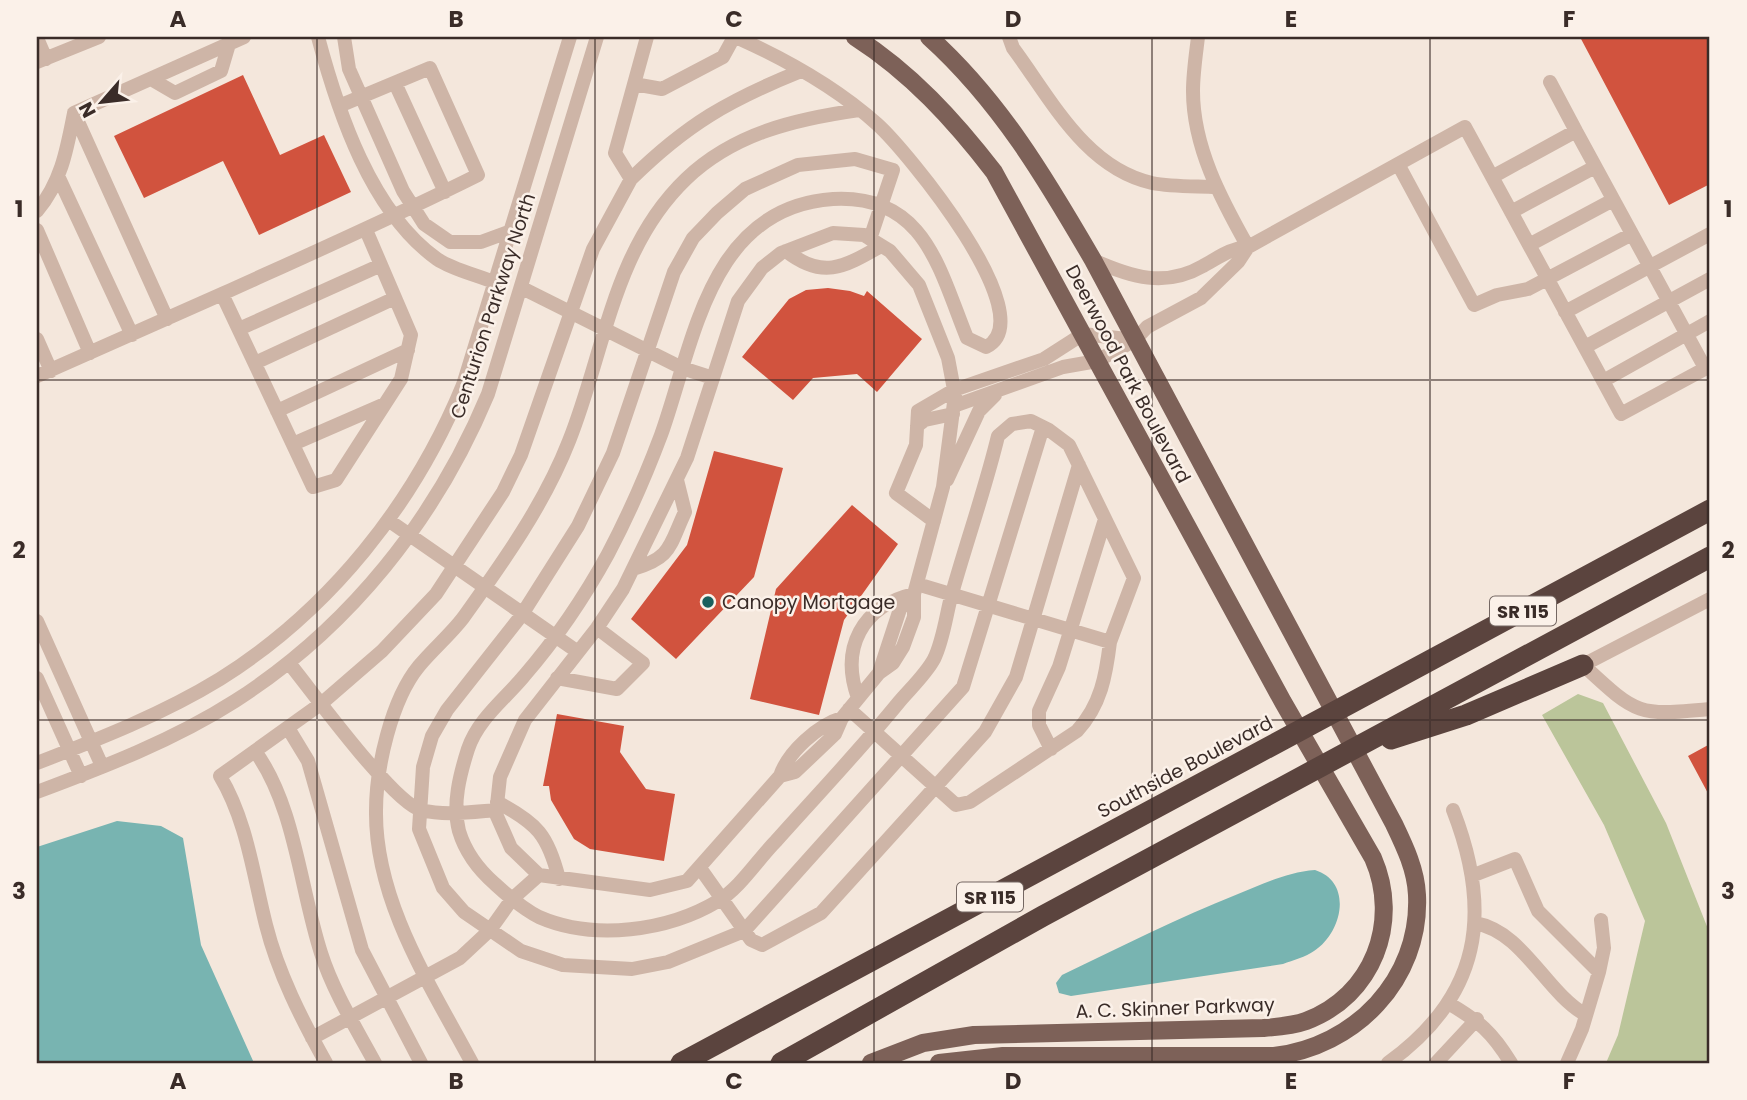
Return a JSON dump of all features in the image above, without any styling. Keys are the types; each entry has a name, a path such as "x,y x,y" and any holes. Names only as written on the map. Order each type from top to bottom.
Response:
{"highway":[{"name":"Southside Boulevard","path":"681,1063 1710,510"},
{"name":"SR 115","path":"780,1063 1043,916 1710,557"},
{"path":"1355,749 1466,715 1583,665"}],"main road":[{"name":"Deerwood Park Boulevard","path":"855,37 895,66 934,100 994,172 1320,766"},
{"name":"Deerwood Park Boulevard","path":"929,37 965,69 996,107 1048,183 1093,260 1355,749"},
{"path":"939,1063 1003,1056 1084,1060 1261,1056 1301,1052 1326,1044 1349,1031 1378,1005 1393,983 1412,935 1416,913 1416,886 1405,845 1355,749"},
{"name":"A. C. Skinner Parkway","path":"871,1063 900,1051 949,1038 1000,1034 1263,1028 1299,1023 1331,1008 1351,992 1371,963 1382,937 1385,902 1373,858 1320,766"}],"street":[{"path":"37,38 41,60 78,40 99,37"},
{"path":"74,113 244,37"},
{"path":"318,37 340,106 379,196 392,214 406,231 438,260 496,283"},
{"path":"344,37 349,69 413,207 424,224 450,242 481,242 512,231"},
{"name":"Centurion Parkway North","path":"37,763 171,706 220,679 272,642 332,586 388,520 423,468 446,426 496,283 570,37"},
{"name":"Centurion Parkway North","path":"37,792 81,776 183,729 234,702 289,663 352,605 410,536 470,438 522,288 597,37"},
{"path":"631,179 615,153 647,37"},
{"path":"634,84 662,89 723,57 735,37 774,54 801,71 878,124 946,202 967,235 1000,308 1002,323 993,343 986,346 967,338 926,238 903,215 882,204 855,199 828,200 802,206 769,220 743,238 709,288 660,437 619,531 587,589 553,638 524,676 491,712 471,741 460,775 459,829 469,853 483,874 512,899 539,916 601,931 649,926 722,899 875,732 934,659 952,594 998,436 1012,424 1031,421 1069,445 1134,578 1110,642 1105,679 1088,718 1077,731 970,802 956,804 901,756 875,732 850,708 850,659 866,622 882,605 915,589 952,594 1110,642"},
{"path":"1009,37 1013,48 1087,149 1108,166 1154,183 1216,187"},
{"path":"1198,37 1194,104 1198,129 1216,187 1248,247"},
{"path":"150,79 175,93 221,71 229,44"},
{"path":"37,376 366,230 392,214 413,207 478,175 430,68 340,106"},
{"path":"326,1063 312,1038 267,928 234,799 220,776 322,703 382,651 436,594 503,492 521,455 593,248 631,179 670,141 699,119 761,87 801,71"},
{"path":"1093,260 1126,275 1152,280 1174,278 1202,267 1229,249 1248,247 1465,127 1621,414 1708,367 1687,334 1550,82"},
{"path":"395,83 445,192"},
{"path":"472,1063 395,912 378,842 376,810 385,739 405,688 418,668 461,621 527,527 569,441 603,328 640,239 685,179 713,156 770,128 812,117 859,110"},
{"path":"37,211 52,194 67,152 74,113"},
{"path":"74,113 167,318"},
{"path":"1492,177 1576,131"},
{"path":"786,251 803,264 825,269 850,264 876,242 882,204 893,170 855,159 798,165 745,189 716,213 694,238 674,272 612,453 592,497 563,553 523,614 447,710 432,736 423,767 419,829 443,888 464,912 490,930 521,951 563,965 632,969 668,962 744,931 963,687 1043,427"},
{"path":"1398,164 1474,305 1497,295 1528,289 1632,234"},
{"path":"1511,212 1595,167"},
{"path":"58,176 132,335"},
{"path":"1529,245 1614,200"},
{"path":"37,230 90,354"},
{"path":"222,293 313,487 336,480 401,379 411,335 366,230"},
{"path":"833,233 864,235 876,242 890,251 919,285 948,358 954,390 943,487 934,521 915,589 900,609 879,673 850,708 826,723 784,764 780,776 687,881 650,890 539,875 511,848 497,806 499,776 525,720 597,628 633,569 687,458 738,301 762,268 786,251 833,233"},
{"path":"1565,312 1710,234"},
{"path":"917,426 925,419 1063,367 1097,361 1135,340 1147,327 1200,298 1238,261 1248,247"},
{"path":"239,329 381,265"},
{"path":"1585,347 1710,279"},
{"path":"522,288 682,368 713,378"},
{"path":"255,363 395,298"},
{"path":"1603,381 1710,321"},
{"path":"934,521 896,493 916,445 918,411 954,390 1044,359 1083,334 1135,340"},
{"path":"38,337 51,371"},
{"path":"277,411 408,350"},
{"path":"943,487 962,455 979,411 997,392"},
{"path":"293,444 385,404"},
{"path":"699,868 751,940 762,944 821,913 985,732 1003,705 1016,677 1079,465"},
{"path":"633,569 657,562 666,554 685,512 677,480"},
{"path":"1051,749 1039,725 1039,711 1049,695 1105,519"},
{"path":"388,520 553,638 578,652"},
{"path":"1710,598 1583,665 1617,697 1645,712 1660,714 1710,709"},
{"path":"37,621 102,766"},
{"path":"556,678 617,689 643,663 597,628"},
{"path":"289,663 394,793 419,810 458,813 497,806 528,818 543,834 552,850 559,879"},
{"path":"37,678 81,776"},
{"path":"288,728 308,761 325,812 362,950 421,1063"},
{"path":"255,751 271,773 321,955 350,1018 375,1063"},
{"path":"1388,1063 1419,1038 1448,1003 1466,965 1477,902 1474,875 1453,810"},
{"path":"1474,875 1515,859 1538,911 1599,972"},
{"path":"312,1038 460,958 490,930 512,899 539,875"},
{"path":"1567,1063 1599,972 1604,948 1601,919"},
{"path":"1475,923 1497,931 1534,964 1566,1002 1586,1015"},
{"path":"1448,1003 1477,1019 1494,1037 1511,1063"},
{"path":"1436,1063 1477,1019"}],"green space":[{"path":"1578,694 1603,703 1666,823 1710,934 1710,1063 1606,1063 1618,1035 1645,921 1604,825 1542,715"}],"water":[{"path":"117,821 161,826 183,838 201,945 254,1063 37,1063 37,847"},
{"path":"1315,870 1327,876 1335,885 1340,908 1332,932 1324,943 1307,955 1283,964 1071,996 1059,993 1056,983 1062,975 1127,943 1266,883 1295,873"}],"building":[{"path":"1580,37 1710,37 1710,184 1669,205"},
{"path":"243,75 280,155 324,135 351,192 259,235 223,161 144,198 114,136"},
{"path":"828,288 864,296 867,291 922,339 877,392 857,374 813,378 793,400 742,357 789,299 806,290"},
{"path":"714,451 783,468 754,577 676,659 631,619 687,545"},
{"path":"852,505 898,544 844,620 819,715 750,699 776,589"},
{"path":"557,714 624,726 620,752 646,789 675,794 664,861 590,849 574,839 551,800 549,786 543,786"},
{"path":"1710,744 1710,797 1688,756"}],"place":[{"name":"Canopy Mortgage","path":"708,602"}]}
